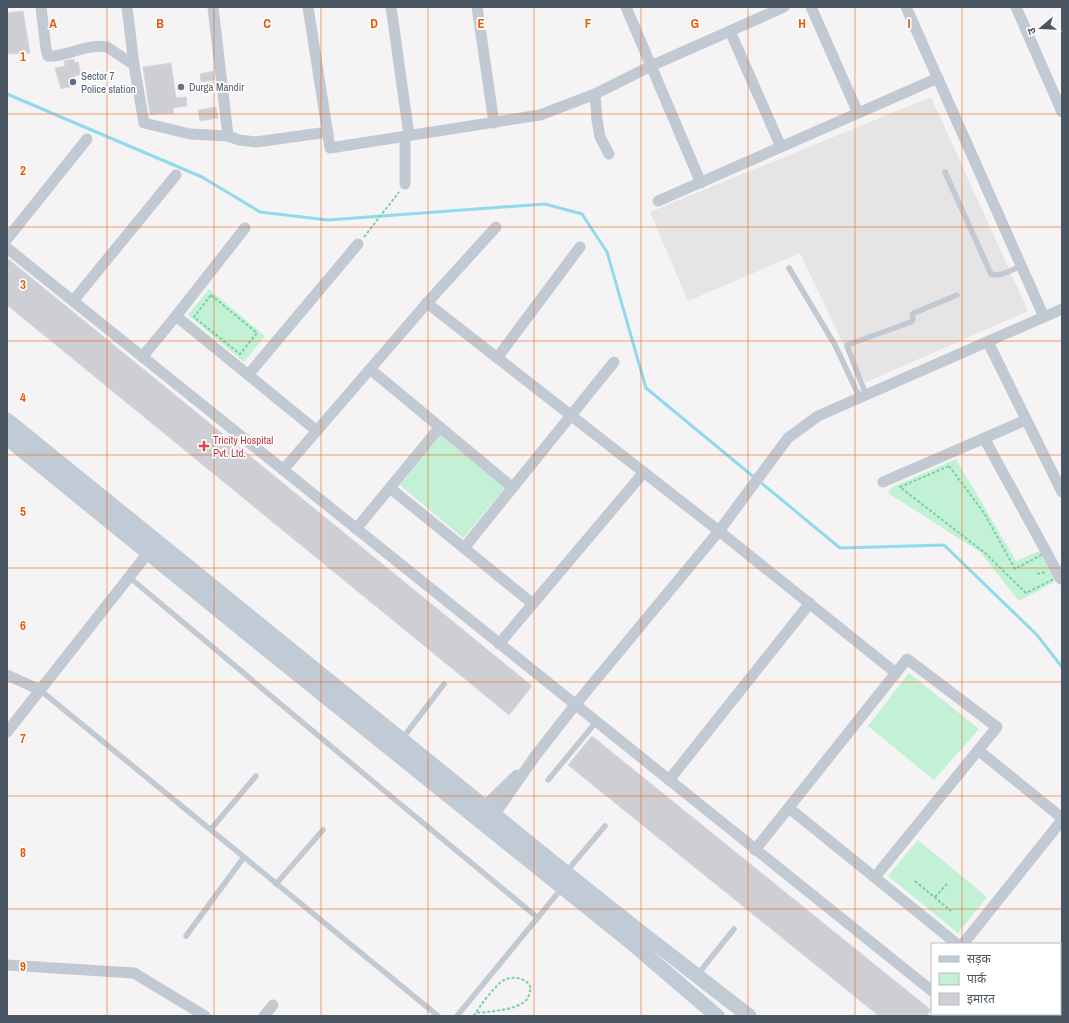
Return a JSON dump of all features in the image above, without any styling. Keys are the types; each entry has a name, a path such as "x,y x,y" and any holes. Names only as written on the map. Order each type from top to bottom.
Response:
{"main road":[{"path":"7,420 401,739 562,887 633,944 717,1016"},
{"path":"7,438 148,553 485,816 566,872 746,1013 761,1016"}],"street":[{"path":"41,7 48,56 102,46 107,47 134,65"},
{"path":"127,7 134,65 144,123 190,134 228,136 238,140 256,142 328,132"},
{"path":"214,7 228,136"},
{"path":"308,7 330,148 540,115 595,94 651,66 784,7"},
{"path":"392,7 407,135 405,184"},
{"path":"477,7 494,123"},
{"path":"626,7 701,183"},
{"path":"811,7 858,113"},
{"path":"906,7 1044,317"},
{"path":"1016,7 1062,112"},
{"path":"730,31 781,147"},
{"path":"658,201 938,78"},
{"path":"595,94 600,137 609,154"},
{"path":"7,239 86,139"},
{"path":"73,301 176,175"},
{"path":"283,470 427,303 496,227"},
{"path":"142,357 245,228"},
{"path":"248,375 358,244"},
{"path":"497,358 580,247"},
{"path":"7,248 931,990"},
{"path":"427,303 719,531 896,673"},
{"path":"485,816 719,531 788,438 818,416 1062,310"},
{"path":"176,316 317,431"},
{"path":"988,342 1062,492"},
{"path":"464,548 614,362"},
{"path":"370,369 512,487"},
{"path":"883,482 1026,420"},
{"path":"356,529 440,427"},
{"path":"984,438 1061,579 1059,578"},
{"path":"499,644 644,472"},
{"path":"390,488 533,604"},
{"path":"7,732 148,553"},
{"path":"669,780 810,604"},
{"path":"755,850 907,659 997,727 875,878"},
{"path":"7,675 40,690"},
{"path":"964,943 1062,819 978,750"},
{"path":"789,808 956,943"},
{"path":"7,965 134,974 205,1016"},
{"path":"264,1016 272,1005"}],"lane":[{"path":"945,172 991,274 1000,275 1021,266"},
{"path":"789,268 835,345 863,396"},
{"path":"863,396 847,345 911,322 913,320 912,315 914,313 957,295"},
{"path":"130,577 370,780 538,918"},
{"path":"401,739 444,684"},
{"path":"40,690 438,1016"},
{"path":"548,780 596,722"},
{"path":"211,830 256,776"},
{"path":"566,872 605,826"},
{"path":"276,884 323,830"},
{"path":"186,936 244,857"},
{"path":"457,1016 562,887"},
{"path":"697,975 734,929"}],"path":[{"path":"358,244 405,184"},
{"path":"211,295 257,333 240,354 194,317 211,295"},
{"path":"949,466 984,513 1015,568 1042,554 1059,578 1026,593 986,553 900,487 949,466"},
{"path":"915,881 951,911"},
{"path":"935,897 947,884"},
{"path":"513,977 526,981 531,988 528,998 524,1002 512,1008 475,1015 478,1008 493,990 504,980 513,977"}],"shaded area":[{"path":"931,97 1028,311 862,384 800,253 688,301 650,212"}],"green space":[{"path":"209,289 265,336 244,362 188,315"},
{"path":"441,435 505,488 463,538 400,485"},
{"path":"956,459 1016,561 1042,550 1058,580 1019,601 980,552 888,493 892,487"},
{"path":"909,673 979,729 934,780 868,726"},
{"path":"918,840 987,897 958,933 888,876"}],"building":[{"path":"23,11 30,53 7,54 7,13"},
{"path":"74,59 75,63 78,62 81,74 74,76 76,85 61,89 55,68 65,66 64,61"},
{"path":"171,63 176,98 186,97 187,106 173,108 174,113 150,115 143,67"},
{"path":"213,71 214,80 201,82 200,74"},
{"path":"216,107 218,118 200,121 198,110"},
{"path":"7,258 532,686 509,715 7,305"},
{"path":"592,736 931,1010 926,1016 879,1016 568,765"}],"waterway":[{"path":"7,94 202,177 260,212 328,220 545,204 582,214 607,252 646,388 755,478"},
{"path":"759,481 840,548 944,545 1037,635 1062,667"}],"place":[{"name":"Sector 7 Police station","path":"73,82"},
{"name":"Durga Mandir","path":"181,87"},
{"name":"Tricity Hospital Pvt. Ltd.","path":"204,446"}]}
